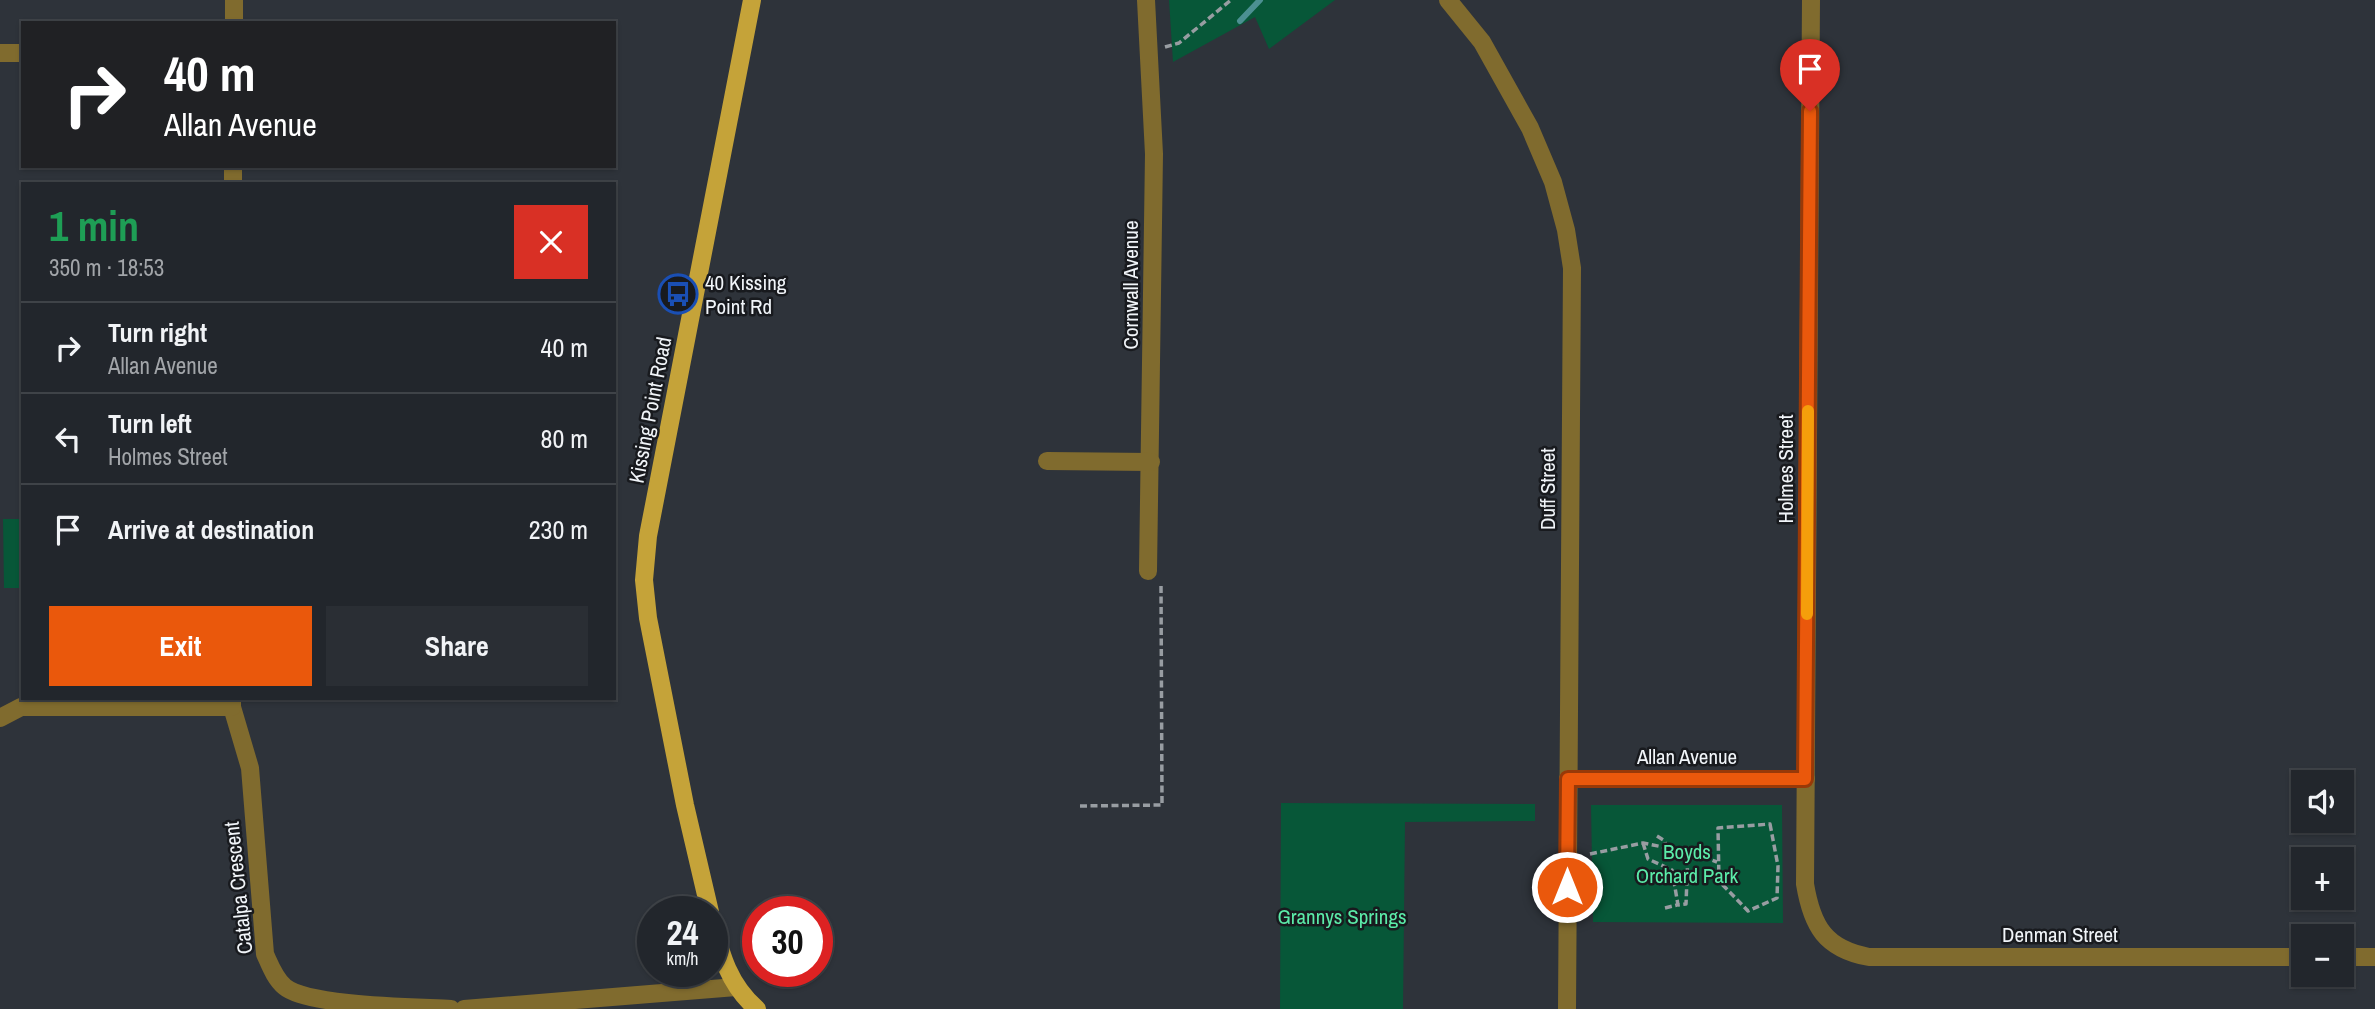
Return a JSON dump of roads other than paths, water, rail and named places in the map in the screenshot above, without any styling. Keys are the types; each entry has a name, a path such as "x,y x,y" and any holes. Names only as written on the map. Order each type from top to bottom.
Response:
{"main road":[{"name":"Kissing Point Road","path":"706,896 685,805 648,618 644,580 648,536 752,0"},
{"path":"728,970 736,987 757,1009"}],"street":[{"path":"234,0 234,21"},
{"name":"Cornwall Avenue","path":"1146,0 1154,154 1149,571"},
{"name":"Duff Street","path":"1448,0 1482,42 1530,128 1553,183 1566,230 1572,268 1566,1009"},
{"name":"Holmes Street","path":"1811,0 1805,884 1813,919 1823,934"},
{"path":"0,53 21,53"},
{"path":"1046,461 1152,462"},
{"path":"0,718 21,708 232,703"},
{"name":"Catalpa Crescent","path":"232,703 250,768 265,954 273,972 285,987 318,999 451,1009"},
{"name":"Allan Avenue","path":"1568,779 1805,779"},
{"name":"Denman Street","path":"1823,934 1836,946 1853,954 1869,957 2291,957"},
{"path":"2354,957 2375,957"},
{"path":"464,1009 736,987"}],"waterway":[{"path":"1240,21 1260,0"}],"place":[{"name":"40 Kissing Point Rd","path":"678,294"}],"park label":[{"name":"Boyds Orchard Park","path":"1687,863"},
{"name":"Grannys Springs","path":"1342,916"}]}
